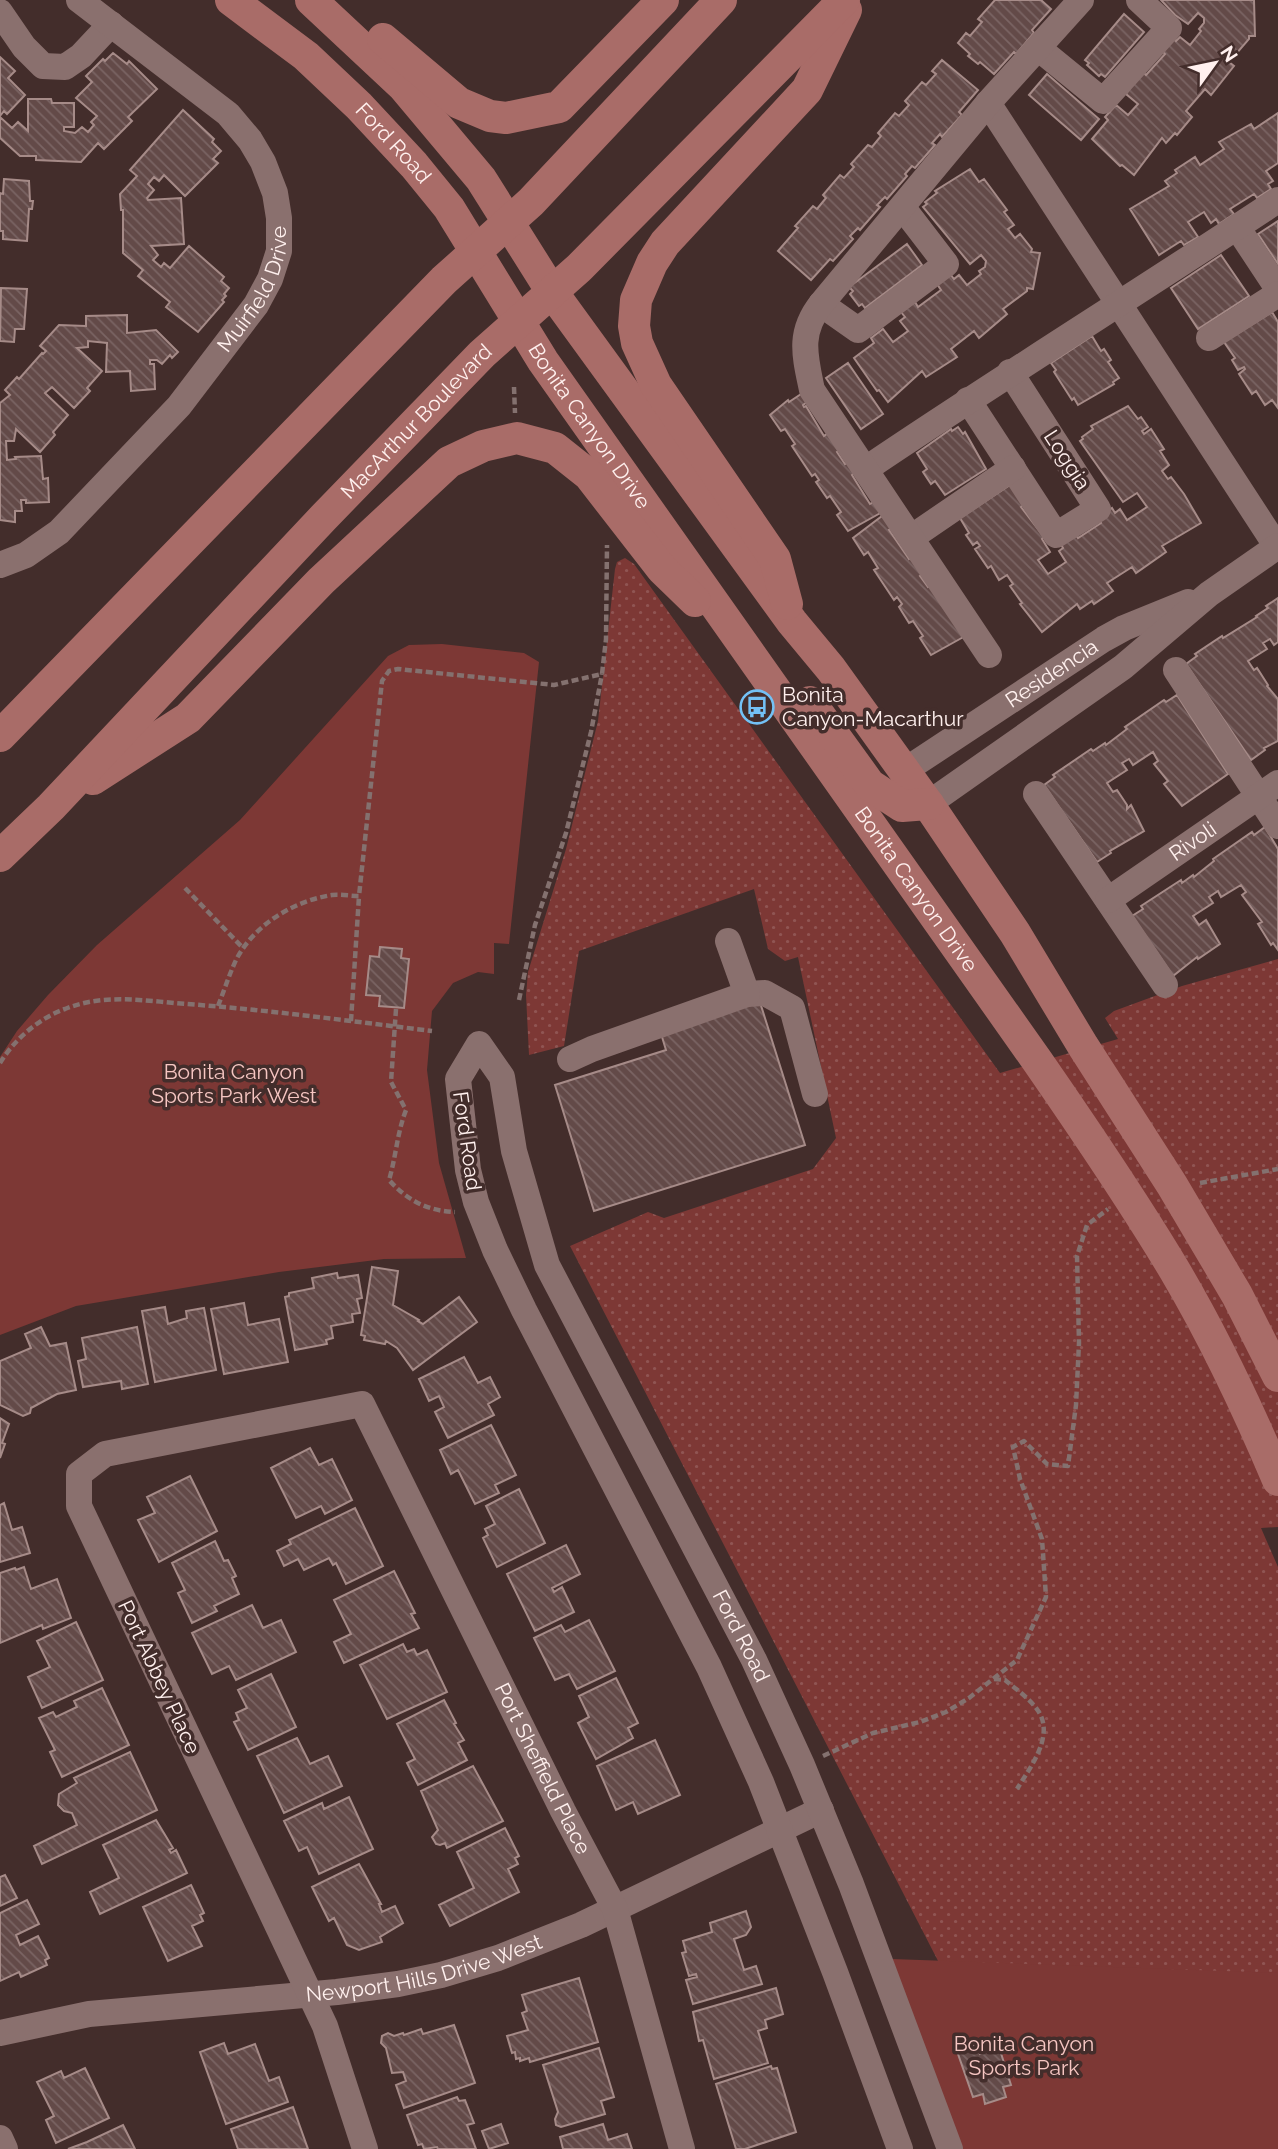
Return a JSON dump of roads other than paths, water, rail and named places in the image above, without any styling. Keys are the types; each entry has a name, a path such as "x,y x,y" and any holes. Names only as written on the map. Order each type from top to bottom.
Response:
{"main road":[{"name":"Ford Road","path":"231,0 306,56 359,106 414,165 449,208 519,320"},
{"path":"312,0 404,86 481,179 552,292 928,804 1015,933 1172,1185 1237,1296 1278,1376"},
{"path":"332,0 344,5 459,103 490,116 506,118 559,107 663,0"},
{"path":"0,736 444,279 509,223 721,0"},
{"name":"MacArthur Boulevard","path":"0,856 51,807 323,518 482,354 579,268 844,0"},
{"path":"792,622 775,559 656,385 637,343 634,313 641,286 665,243 807,90 851,0"},
{"name":"Bonita Canyon Drive","path":"519,320 543,361 1117,1177 1176,1273 1228,1371 1278,1480"},
{"path":"51,807 188,718 321,581 449,462 483,446 516,438 555,448 590,475 662,569 753,658 795,682 870,785 902,806 928,804"}],"street":[{"name":"Muirfield Drive","path":"0,565 26,555 59,532 179,406 256,305 270,279 279,251 279,218 275,193 263,162 250,140 228,114 79,0"},
{"path":"989,655 812,390 804,347 810,317 988,103 1081,0"},
{"path":"1038,48 1103,101 1169,28 1139,0"},
{"path":"0,12 24,47 43,66 65,67 81,55 111,24"},
{"path":"988,103 1277,547"},
{"path":"866,469 1010,372 1120,306 1278,200"},
{"path":"821,304 858,330 946,264 903,208"},
{"path":"1209,338 1278,291 1237,227"},
{"name":"Loggia","path":"968,400 1056,536 1098,509 1010,372"},
{"path":"912,537 1013,468"},
{"name":"Residencia","path":"928,804 1123,667 1209,594 1277,547"},
{"name":"Residencia","path":"904,771 1124,628 1209,594"},
{"path":"1071,662 1090,690"},
{"path":"1176,670 1268,789 1278,826"},
{"name":"Rivoli","path":"1108,900 1268,789"},
{"path":"1036,794 1165,985"},
{"path":"728,941 747,994"},
{"path":"570,1059 747,994 765,993 792,1008 815,1094"},
{"name":"Ford Road","path":"900,2149 781,1828 709,1667 524,1310 495,1250 476,1202 468,1170 458,1079 479,1044 502,1077 514,1151 547,1265 754,1660 821,1810 950,2149"},
{"name":"Port Sheffield Place","path":"362,1404 563,1811 615,1909 682,2149"},
{"name":"Port Abbey Place","path":"362,1404 105,1454 79,1474 79,1506 325,2026 365,2149"},
{"name":"Newport Hills Drive West","path":"0,2033 89,2014 310,1994 398,1984 442,1975 498,1958 581,1925 821,1810"},
{"path":"0,2138 5,2149"}],"place":[{"name":"Bonita Canyon-Macarthur","path":"757,707"}],"park label":[{"name":"Bonita Canyon Sports Park West","path":"234,1084"},
{"name":"Bonita Canyon Sports Park","path":"1024,2056"}]}
